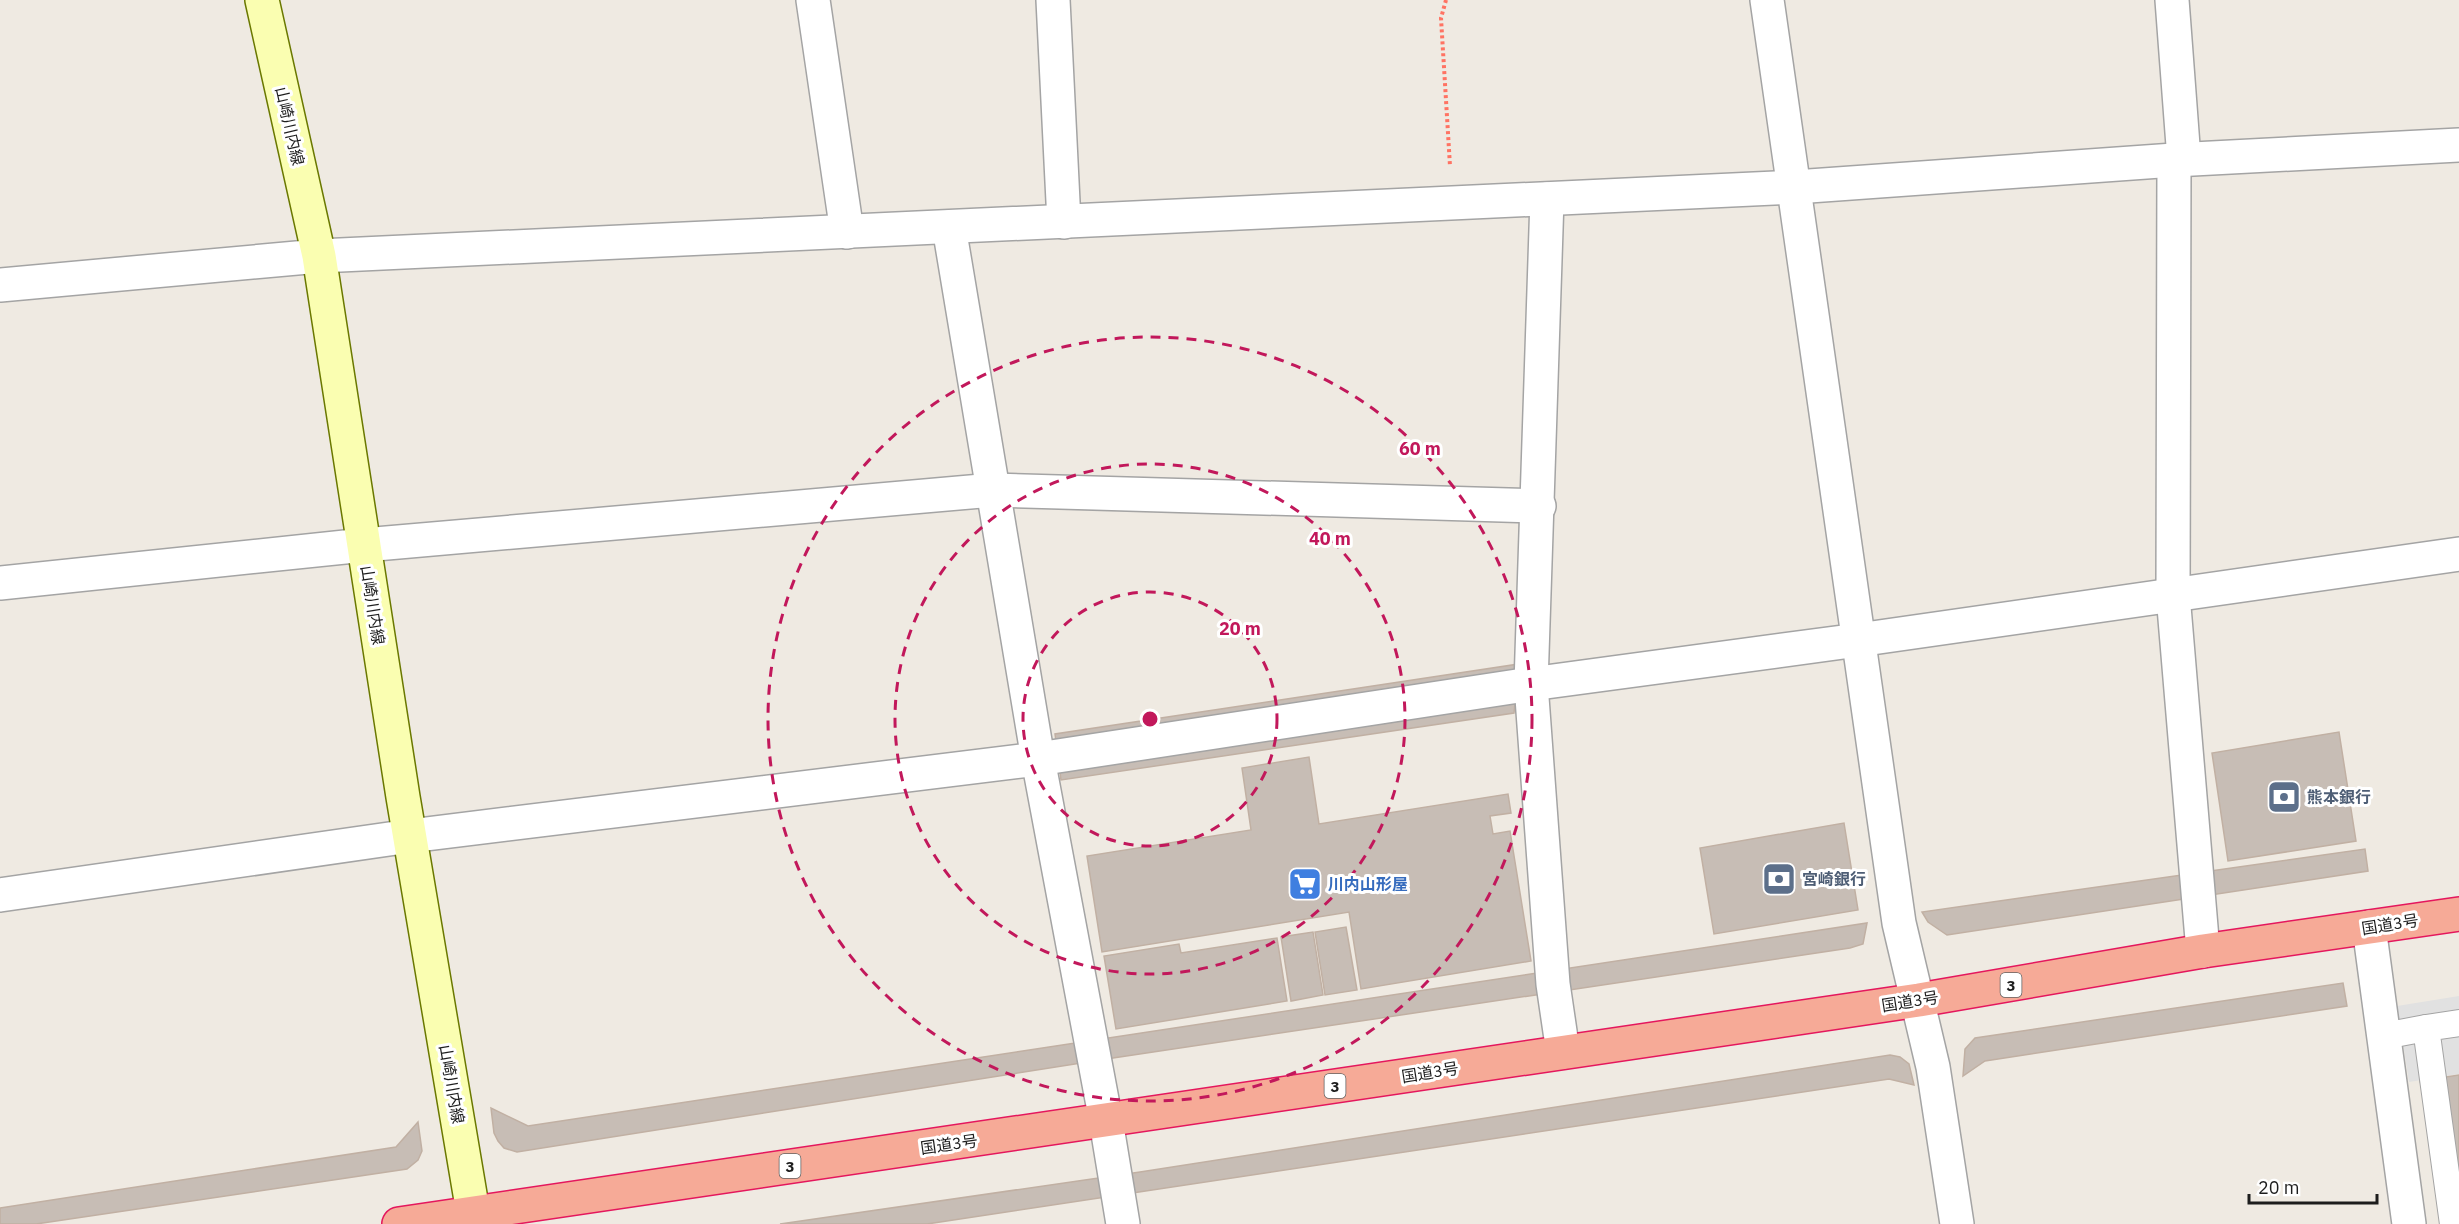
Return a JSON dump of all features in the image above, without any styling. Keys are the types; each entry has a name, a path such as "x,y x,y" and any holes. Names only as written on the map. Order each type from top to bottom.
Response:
{"highway":[{"name":"国道3号","path":"399,1224 1919,1000 2203,951 2459,914"}],"main road":[{"name":"山崎川内線","path":"262,0 319,256 410,836 473,1212"}],"street":[{"path":"813,0 847,232"},
{"path":"1053,0 1064,222"},
{"path":"1767,0 1899,922 1933,1067 1957,1224"},
{"path":"2172,0 2179,160 2173,595 2203,951"},
{"path":"0,285 319,256 1795,187 2179,160 2459,145"},
{"path":"1547,199 1539,506 1531,684 1553,984 1563,1052"},
{"path":"949,227 1038,759 1107,1121 1123,1224"},
{"path":"0,583 364,546 993,490 1539,506"},
{"path":"0,895 410,836 1038,759 1531,684 2459,554"},
{"path":"2369,927 2409,1224"}],"lane":[{"path":"2384,1036 2459,1023"},
{"path":"2426,1028 2453,1224"}],"path":[{"path":"1446,0 1441,18 1452,203"}],"shaded area":[{"path":"2459,996 2459,1074 2409,1082 2397,1006"}],"building":[{"path":"1519,664 1514,713 1061,780 1055,734"},
{"name":"熊本銀行","path":"2339,732 2356,841 2228,861 2212,753"},
{"name":"川内山形屋","path":"1309,757 1319,824 1508,794 1511,813 1490,816 1493,834 1510,831 1531,961 1361,989 1349,912 1102,952 1087,856 1251,830 1242,768"},
{"name":"宮崎銀行","path":"1844,823 1858,910 1714,934 1700,848"},
{"path":"2365,849 2368,871 1947,935 1928,922 1922,912"},
{"path":"1867,923 1863,944 1850,948 1113,1058 517,1152 504,1148 494,1133 491,1108 528,1126"},
{"path":"1346,927 1357,990 1325,995 1315,932"},
{"path":"1313,932 1323,995 1291,1001 1281,937"},
{"path":"1277,938 1287,1001 1116,1029 1104,956 1179,944 1181,953"},
{"path":"2343,983 2347,1006 1985,1061 1963,1076 1965,1049 1975,1038"},
{"path":"1890,1055 1900,1057 1909,1064 1914,1085 1889,1079 927,1224 780,1224 1140,1172"},
{"path":"2459,1075 2459,1216 2420,1081"},
{"path":"418,1122 422,1151 418,1160 407,1169 36,1224 0,1224 0,1208 396,1147"}],"place":[{"name":"熊本銀行","path":"2284,797"},
{"name":"宮崎銀行","path":"1779,879"},
{"name":"川内山形屋","path":"1305,884"}]}
